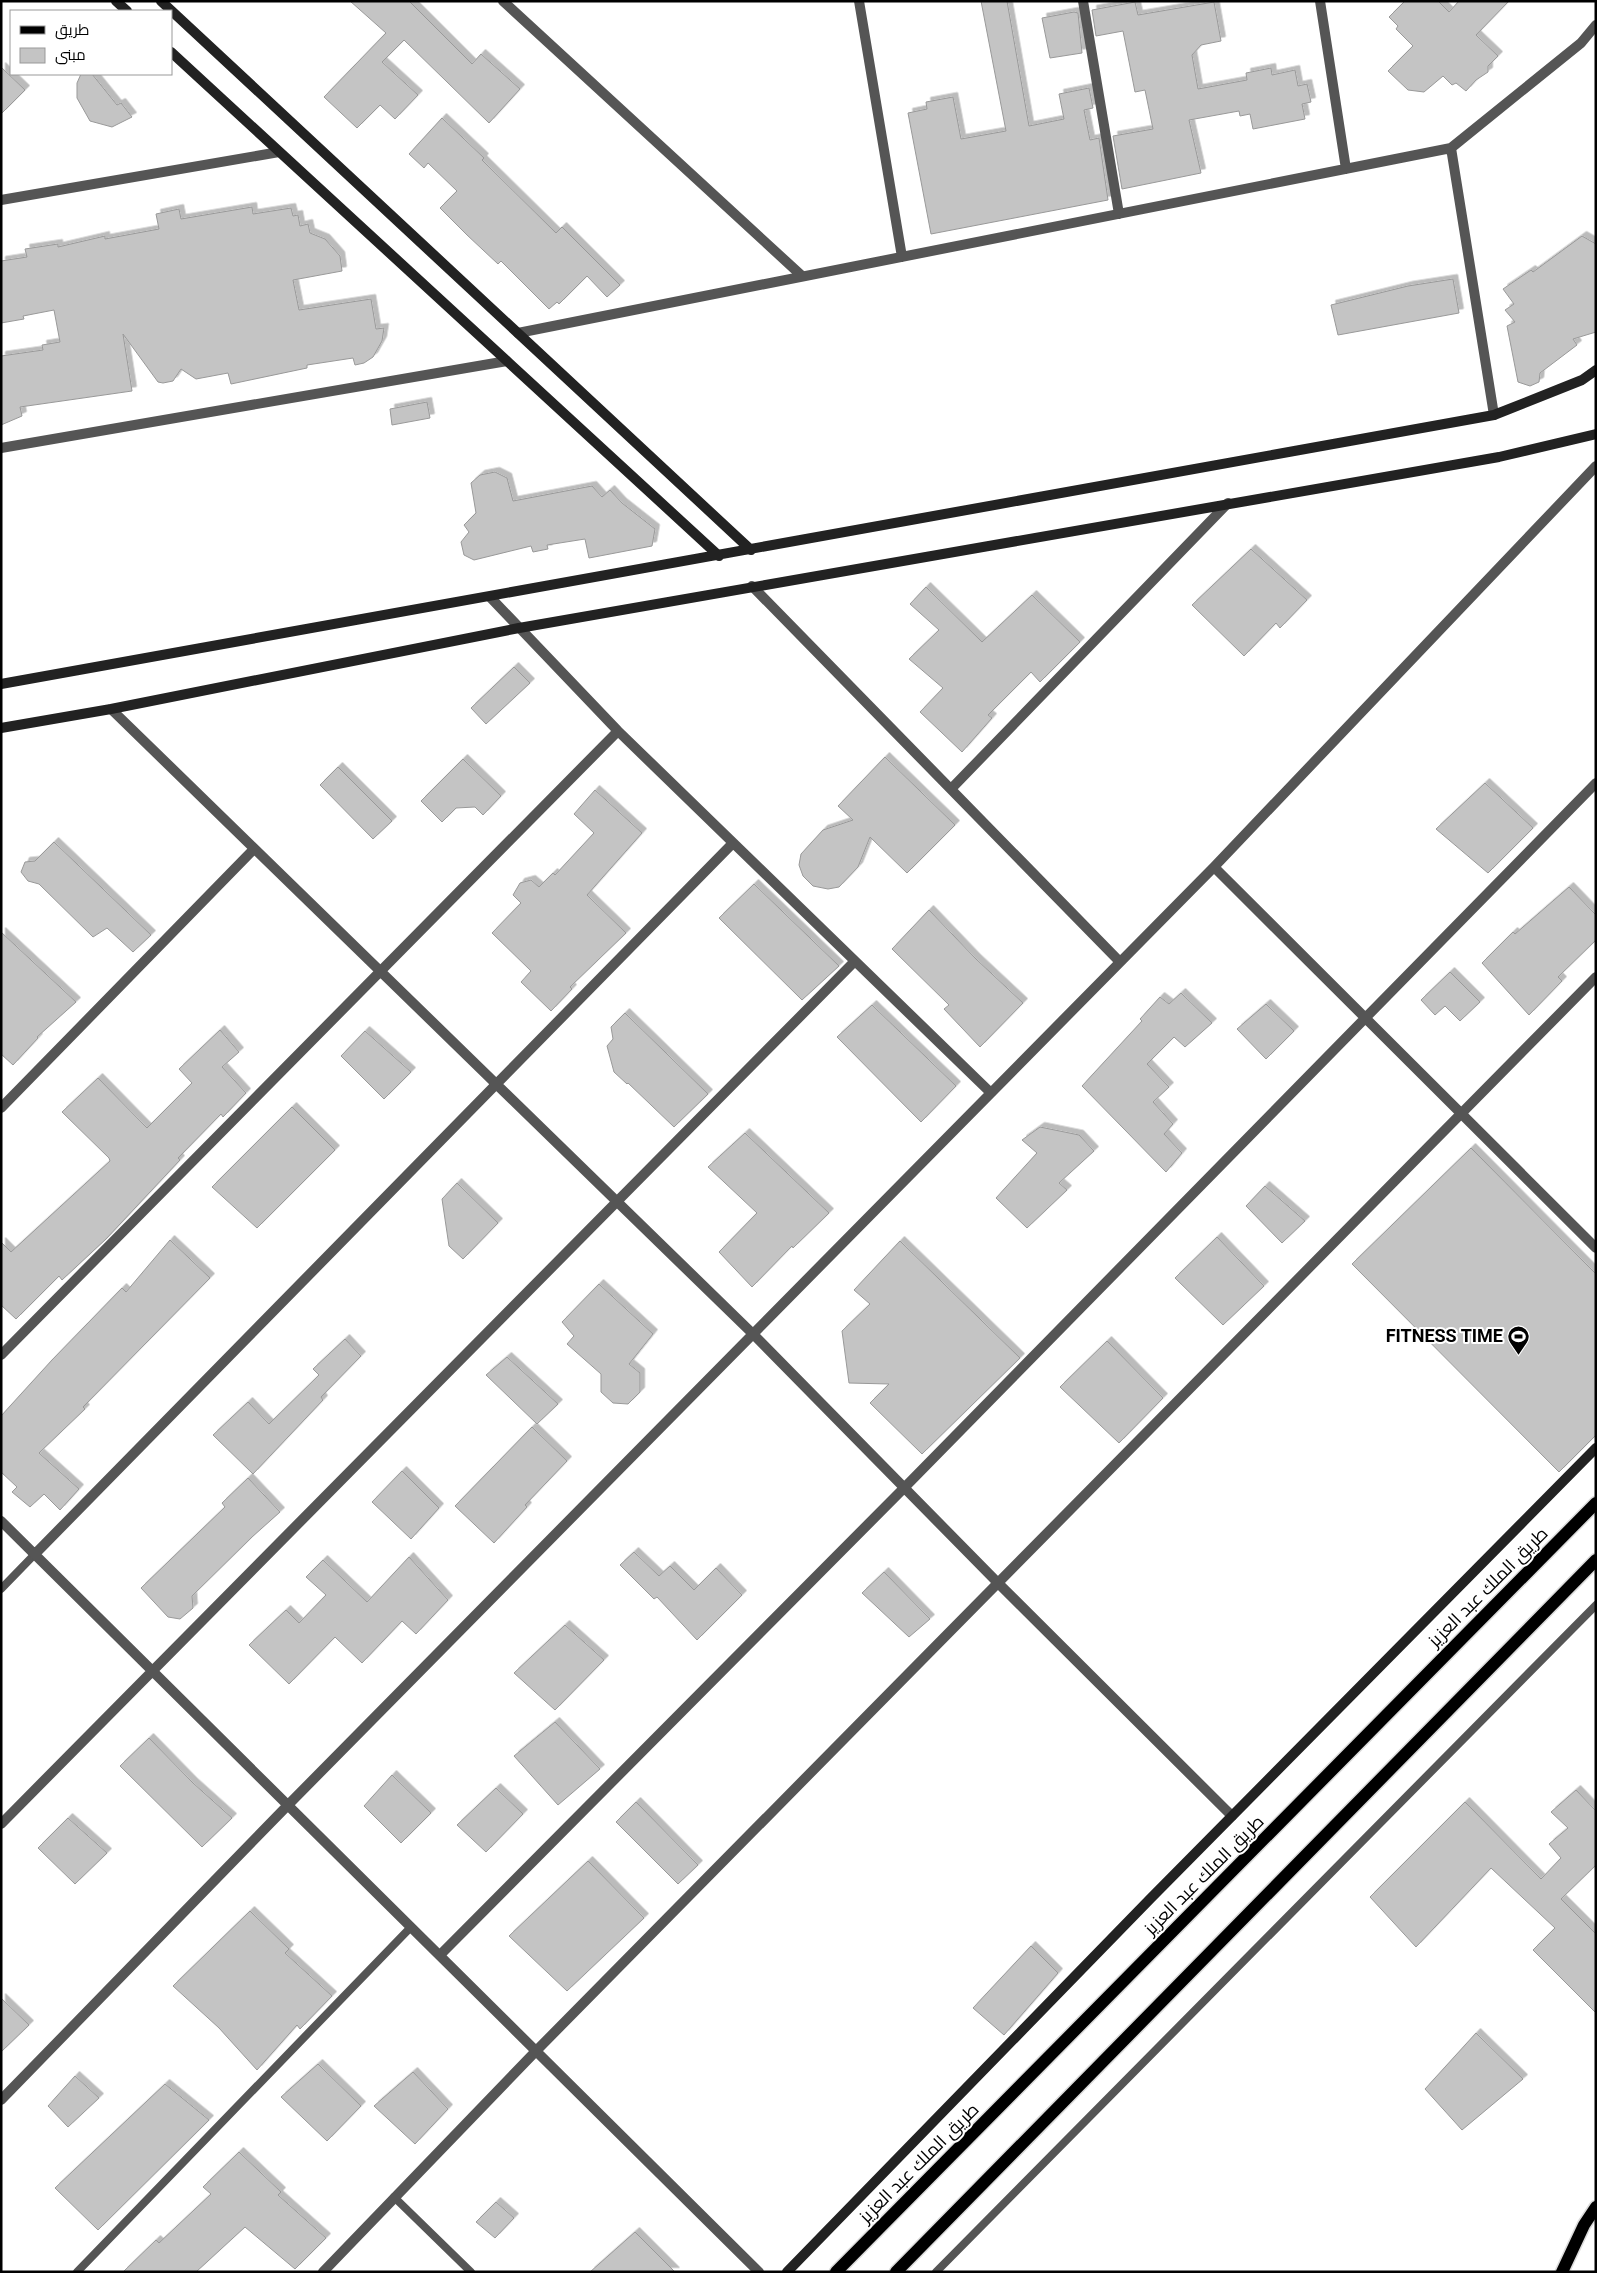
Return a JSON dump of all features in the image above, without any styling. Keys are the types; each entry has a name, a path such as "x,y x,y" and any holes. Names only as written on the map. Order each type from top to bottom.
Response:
{"main road":[{"name":"طريق الملك عبد العزيز","path":"836,2272 1596,1503"},
{"path":"896,2272 1596,1560"},
{"path":"1562,2272 1584,2225 1596,2207"}],"street":[{"path":"116,1 126,10"},
{"path":"161,1 171,10"},
{"path":"503,1 802,276"},
{"path":"859,1 902,257"},
{"path":"1083,1 1119,214"},
{"path":"1320,1 1346,169"},
{"path":"172,11 752,550"},
{"path":"518,333 1451,148 1581,43 1596,25"},
{"path":"172,53 718,556"},
{"path":"1451,148 1494,415"},
{"path":"4,197 279,152"},
{"path":"1,448 507,361"},
{"path":"1,684 1494,415 1582,380 1596,370"},
{"path":"1,728 111,709 519,628 1499,457 1596,434"},
{"path":"1,2100 288,1805 1214,866 1596,466"},
{"path":"951,790 1228,503"},
{"path":"752,586 1120,962"},
{"path":"490,597 618,731 991,1092"},
{"path":"111,709 752,1334 1232,1816"},
{"path":"1,1355 618,731"},
{"path":"440,1956 904,1488 1596,783"},
{"path":"35,1554 733,843"},
{"path":"1,1108 254,849"},
{"path":"1214,866 1596,1248"},
{"path":"1,1824 855,961"},
{"path":"322,2272 536,2051 1596,977"},
{"path":"786,2272 1232,1816 1596,1448"},
{"path":"1,1521 758,2272"}],"lane":[{"path":"1,1589 35,1554"},
{"path":"936,2272 1596,1605"},
{"path":"77,2272 411,1927"},
{"path":"394,2198 471,2272"}],"building":[{"path":"350,1 409,1 472,64 481,54 520,89 489,123 404,40 382,62 418,95 395,119 380,105 357,128 324,97 386,33"},
{"path":"981,1 1007,1 1029,126 1064,119 1059,94 1089,88 1093,108 1084,110 1090,140 1099,138 1108,200 931,234 908,113 927,109 926,102 953,97 961,139 1006,131"},
{"path":"1405,1 1438,1 1449,12 1459,1 1509,1 1476,35 1498,56 1488,66 1488,72 1476,80 1466,91 1456,83 1452,85 1443,76 1424,92 1408,90 1388,71 1413,46 1396,29 1398,26 1389,17"},
{"path":"1135,2 1138,15 1214,2 1221,41 1201,45 1192,55 1198,89 1247,80 1246,73 1271,68 1272,75 1295,70 1298,86 1307,84 1311,102 1302,104 1305,119 1253,129 1250,114 1240,116 1239,111 1189,120 1201,173 1122,189 1113,136 1153,129 1145,90 1135,92 1123,31 1096,36 1092,10"},
{"path":"1074,12 1078,13 1082,53 1050,58 1042,18"},
{"path":"1,67 25,90 1,114"},
{"path":"81,75 93,75 117,105 121,103 132,117 112,127 90,121 77,98 77,83"},
{"path":"442,118 484,158 482,160 556,233 562,227 620,285 607,297 587,276 559,304 557,302 549,309 501,261 498,264 467,235 440,208 457,191 428,163 424,168 409,154"},
{"path":"252,207 253,214 291,208 293,216 298,215 300,226 308,224 310,233 325,239 340,256 342,271 293,280 299,310 371,299 376,329 384,328 382,341 373,357 364,363 355,365 353,358 307,365 307,368 231,384 228,373 196,379 181,369 173,381 163,383 158,382 123,334 132,391 20,407 22,416 1,425 1,356 43,350 42,345 60,342 54,310 23,316 24,319 1,323 1,261 27,257 25,249 58,244 58,247 105,236 105,239 159,229 156,214 179,209 181,219"},
{"path":"1582,236 1596,244 1596,332 1573,339 1577,345 1540,373 1539,382 1530,386 1518,382 1507,326 1515,322 1505,310 1514,304 1503,289 1531,270 1533,272"},
{"path":"1453,279 1459,313 1338,335 1331,305 1408,286"},
{"path":"427,402 430,418 392,425 390,409"},
{"path":"495,472 507,478 513,501 592,486 602,497 610,490 622,503 655,529 652,546 589,558 585,539 547,545 548,549 533,552 531,546 474,560 464,555 461,542 469,532 464,525 476,513 471,483 480,475"},
{"path":"1251,549 1307,600 1280,628 1276,623 1244,656 1192,605"},
{"path":"926,587 982,642 1032,595 1080,642 1040,682 1031,672 988,715 992,718 962,752 920,712 943,688 909,659 939,630 910,604"},
{"path":"514,667 530,683 486,724 471,708"},
{"path":"885,757 955,825 907,873 870,837 858,867 839,887 828,889 813,886 803,876 799,865 801,854 823,830 853,820 838,806"},
{"path":"463,759 501,796 483,815 475,807 456,808 442,822 421,801"},
{"path":"338,767 392,821 373,839 320,785"},
{"path":"1485,783 1533,828 1488,873 1436,829"},
{"path":"595,790 642,833 587,895 626,933 570,987 572,989 551,1011 521,982 531,971 492,933 521,903 513,895 520,883 531,880 539,887 553,873 555,875 594,833 574,814"},
{"path":"54,842 151,935 133,952 107,928 93,937 39,884 28,881 21,872 25,862 35,861"},
{"path":"754,884 839,966 802,1000 719,918"},
{"path":"1569,887 1596,915 1596,940 1558,977 1562,981 1529,1015 1482,963 1513,932 1515,934"},
{"path":"929,910 976,959 1023,1003 980,1047 944,1009 949,1005 892,949"},
{"path":"1,932 76,1002 37,1037 13,1065 1,1054"},
{"path":"1450,972 1480,1002 1460,1021 1445,1006 1435,1015 1421,1000"},
{"path":"1181,993 1212,1023 1185,1047 1174,1037 1147,1064 1169,1087 1153,1102 1173,1124 1164,1134 1182,1153 1166,1172 1082,1086 1142,1021 1140,1019 1160,997 1169,1004"},
{"path":"1266,1004 1294,1031 1266,1059 1237,1029"},
{"path":"872,1005 956,1086 921,1122 837,1037"},
{"path":"625,1013 708,1094 674,1127 614,1072 607,1046 613,1039 611,1027"},
{"path":"220,1030 239,1052 222,1067 246,1093 223,1117 221,1114 178,1158 180,1160 106,1239 62,1280 59,1276 16,1319 1,1305 1,1242 11,1252 110,1161 62,1112 98,1078 147,1128 192,1083 179,1069"},
{"path":"365,1031 411,1072 384,1099 341,1056"},
{"path":"292,1107 335,1150 257,1228 212,1187"},
{"path":"1040,1127 1079,1135 1094,1151 1059,1183 1067,1190 1027,1228 996,1198 1037,1153 1022,1140"},
{"path":"745,1133 829,1213 793,1248 792,1246 752,1287 719,1252 757,1213 708,1167"},
{"name":"FITNESS TIME","path":"1471,1148 1596,1274 1596,1435 1559,1472 1352,1264"},
{"path":"457,1183 498,1223 463,1259 449,1246 442,1199"},
{"path":"1265,1186 1305,1221 1282,1243 1246,1206"},
{"path":"1217,1237 1264,1286 1223,1325 1175,1278"},
{"path":"170,1240 210,1278 83,1407 85,1409 39,1453 79,1489 60,1510 44,1494 30,1507 12,1492 17,1487 1,1472 1,1416 122,1288 126,1292"},
{"path":"900,1241 1020,1358 922,1454 870,1403 889,1384 849,1383 842,1331 870,1304 854,1290"},
{"path":"599,1284 653,1334 629,1364 640,1373 640,1392 628,1404 613,1403 601,1392 601,1374 567,1344 574,1336 562,1322"},
{"path":"345,1339 361,1356 321,1397 323,1400 253,1474 213,1435 248,1402 269,1424 319,1375 313,1369"},
{"path":"1107,1341 1163,1398 1119,1443 1060,1387"},
{"path":"507,1357 558,1404 537,1424 486,1375"},
{"path":"532,1427 567,1461 525,1505 527,1507 494,1543 455,1506"},
{"path":"402,1471 439,1508 411,1539 372,1502"},
{"path":"248,1478 280,1512 192,1596 193,1608 180,1619 168,1617 141,1588 225,1507 222,1503"},
{"path":"634,1552 659,1576 670,1566 694,1590 716,1568 742,1595 697,1640 657,1597 654,1599 620,1565"},
{"path":"409,1557 448,1600 416,1634 402,1621 362,1663 335,1637 289,1684 249,1645 286,1610 299,1623 326,1595 306,1577 323,1560 367,1602"},
{"path":"884,1572 930,1619 909,1637 862,1593"},
{"path":"565,1625 604,1660 555,1710 514,1673"},
{"path":"555,1722 600,1769 558,1805 514,1756"},
{"path":"149,1738 193,1783 232,1818 202,1847 120,1766"},
{"path":"392,1775 431,1813 401,1843 364,1806"},
{"path":"496,1788 523,1814 486,1852 457,1825"},
{"path":"1576,1790 1596,1811 1596,1865 1561,1899 1596,1934 1596,2013 1533,1950 1555,1928 1491,1868 1416,1947 1370,1897 1465,1802 1541,1879 1561,1858 1549,1844 1568,1828 1551,1812"},
{"path":"636,1802 698,1865 678,1884 616,1822"},
{"path":"68,1818 107,1853 75,1884 38,1848"},
{"path":"588,1861 644,1918 567,1991 509,1936"},
{"path":"250,1911 289,1949 285,1953 332,1996 300,2029 297,2025 257,2070 219,2028 173,1986"},
{"path":"1031,1946 1058,1973 1004,2035 973,2008"},
{"path":"1,1998 29,2025 1,2052"},
{"path":"1476,2033 1523,2079 1462,2130 1425,2089"},
{"path":"318,2064 361,2106 327,2141 281,2097"},
{"path":"413,2072 448,2109 415,2144 374,2106"},
{"path":"75,2076 99,2098 68,2127 48,2106"},
{"path":"165,2084 209,2120 98,2230 55,2188"},
{"path":"239,2152 281,2192 278,2195 326,2238 295,2269 245,2227 196,2272 123,2272 156,2240 159,2243 211,2194 203,2187"},
{"path":"496,2202 514,2218 495,2238 476,2222"},
{"path":"635,2232 675,2272 590,2272"}],"place":[{"name":"FITNESS TIME","path":"1519,1355"}]}
